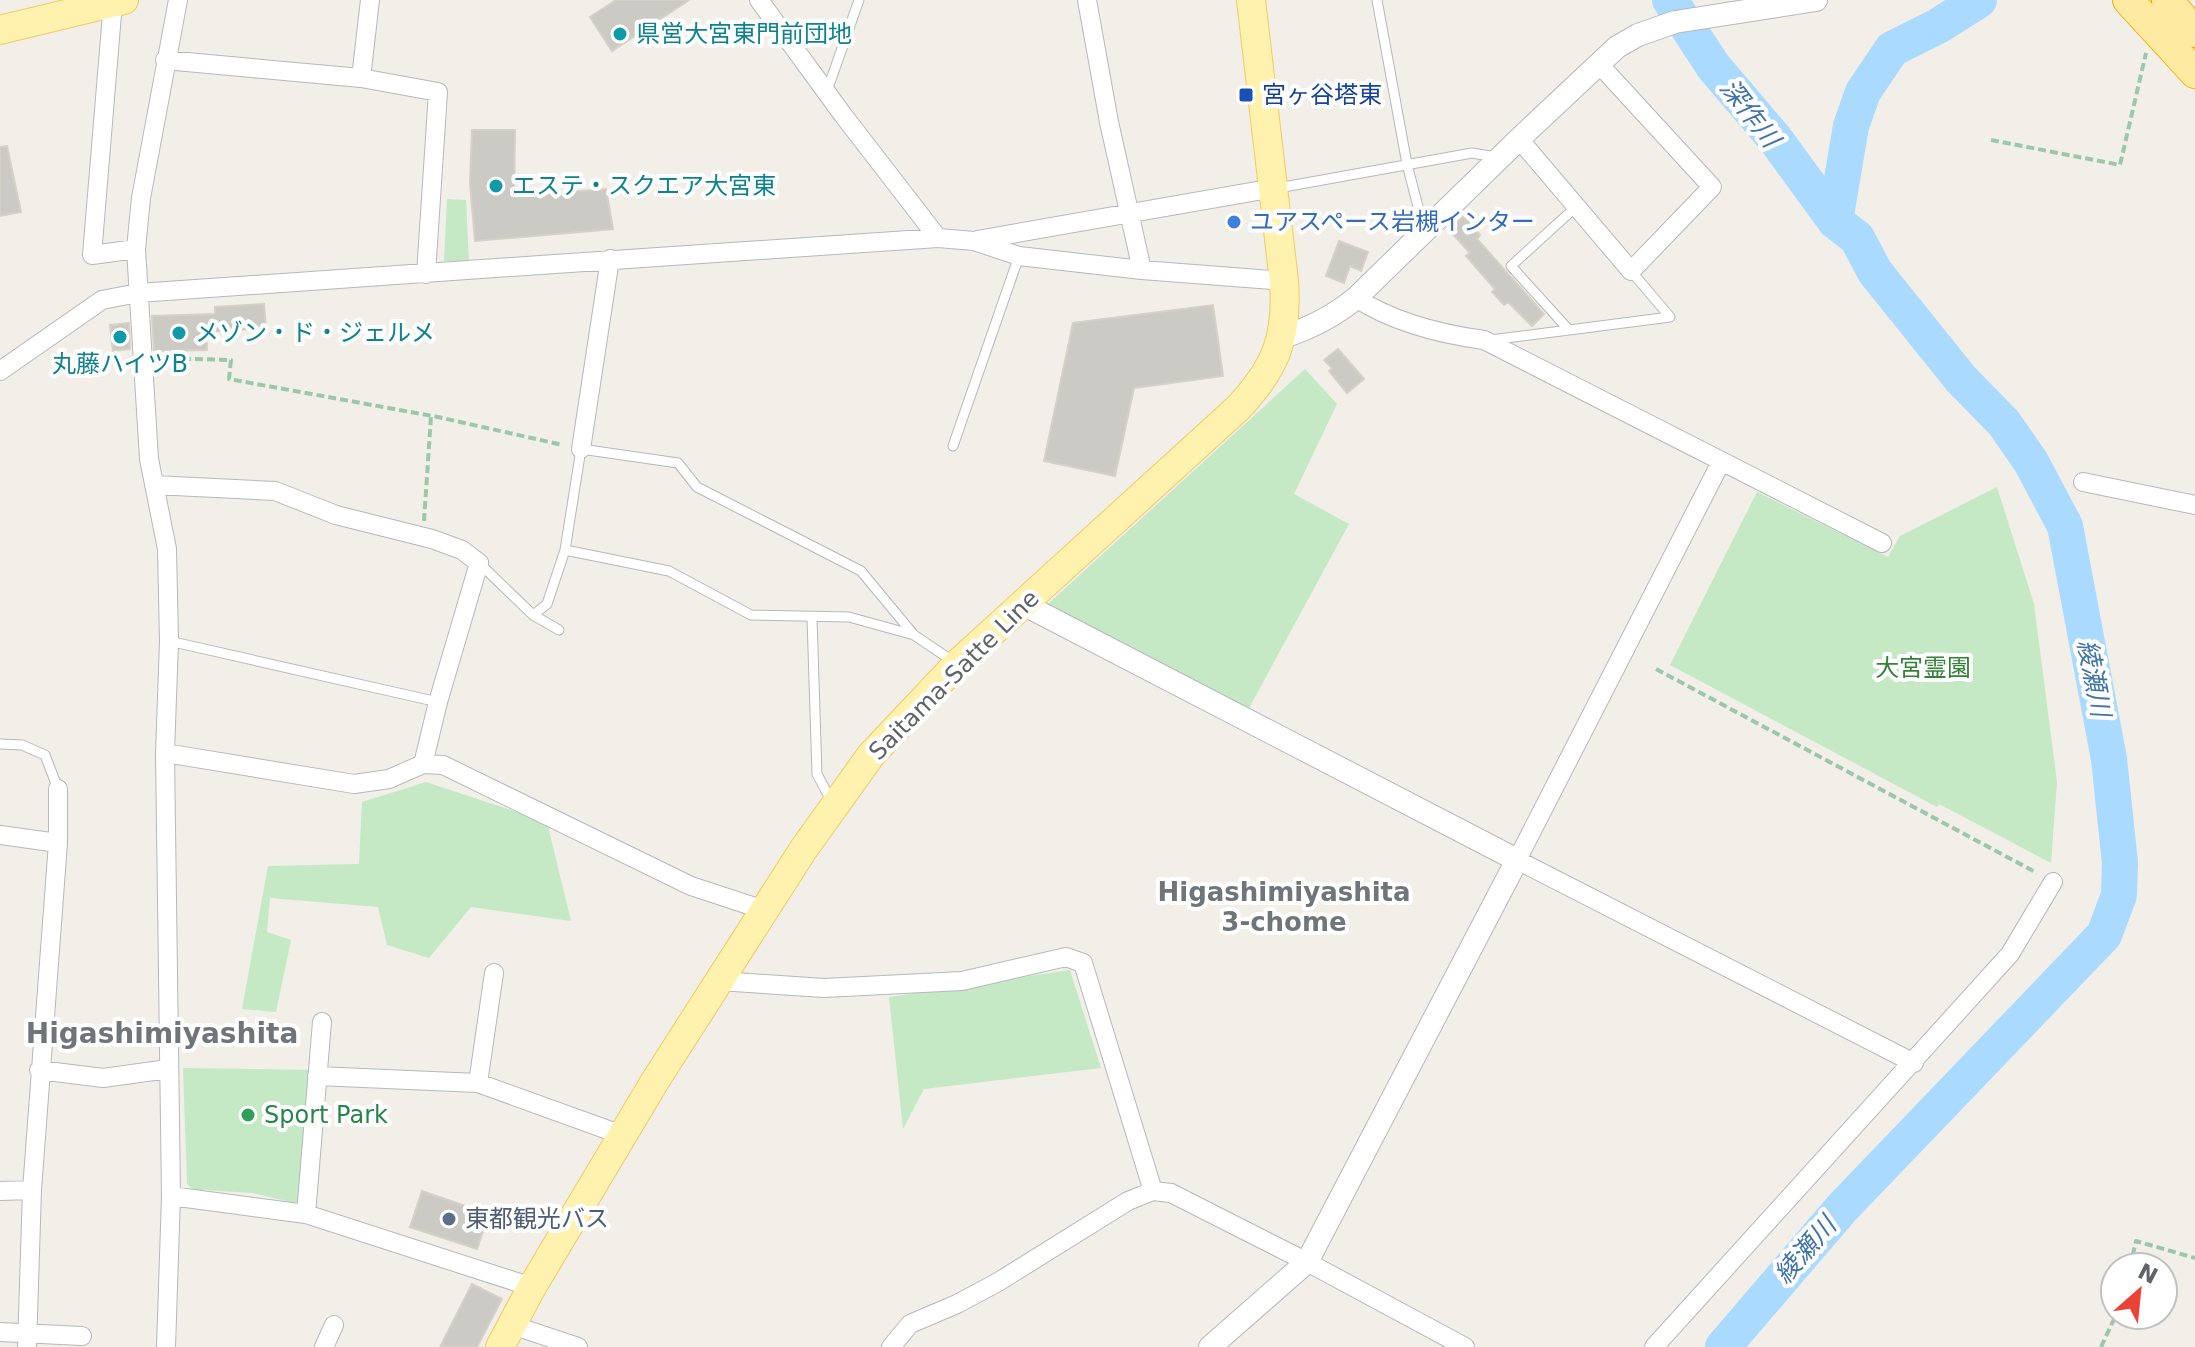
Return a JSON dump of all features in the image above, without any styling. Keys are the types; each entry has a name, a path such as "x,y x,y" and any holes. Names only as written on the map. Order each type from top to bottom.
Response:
{"highway":[{"path":"2167,0 2195,32"},
{"path":"2139,13 2195,73"}],"main road":[{"name":"Saitama-Satte Line","path":"506,1336 622,1135 764,910 871,755 957,664 1237,409 1277,355 1285,316 1284,281 1251,0"},
{"path":"0,30 118,1"}],"street":[{"path":"166,1347 171,1196 165,753 169,641 167,549 149,459 136,249 141,198 178,0"},
{"path":"361,78 370,0"},
{"path":"759,0 938,238"},
{"path":"1087,0 1109,122 1142,270"},
{"path":"1283,337 1316,325 1356,298 1617,47 1675,22 1816,0"},
{"path":"118,1 92,255 136,249"},
{"path":"165,60 361,78 438,92 426,274"},
{"path":"1519,139 1631,271 1712,187 1598,63"},
{"path":"974,241 1274,188"},
{"path":"0,371 102,300 138,293 610,259 938,238 974,241 1019,256 1284,281"},
{"path":"581,449 610,259"},
{"path":"1356,298 1417,325 1449,335 1484,340 1882,543"},
{"path":"1210,1347 1307,1262 1721,462"},
{"path":"2083,482 2195,505"},
{"path":"154,485 275,491 336,515 462,550 479,563 423,764"},
{"path":"1023,604 1914,1063"},
{"path":"165,753 354,784 389,779 423,764 443,765 691,886 764,910"},
{"path":"27,1340 32,1190 58,843 58,789"},
{"path":"0,835 58,843"},
{"path":"1654,1347 2010,954 2053,882"},
{"path":"719,981 824,988 962,981 1066,957 1083,963 1153,1191"},
{"path":"478,1083 494,973"},
{"path":"306,1214 322,1022"},
{"path":"39,1070 103,1078 168,1069"},
{"path":"317,1076 478,1083 622,1135"},
{"path":"0,1191 32,1190"},
{"path":"891,1347 910,1324 998,1282 1128,1201 1153,1191 1171,1193 1465,1347"},
{"path":"171,1196 306,1214 532,1287"},
{"path":"324,1347 334,1325"},
{"path":"0,1332 27,1340 82,1336"},
{"path":"506,1336 578,1347"}],"lane":[{"path":"826,92 859,0"},
{"path":"1377,0 1407,164 1424,230"},
{"path":"1274,188 1472,153 1499,158"},
{"path":"1569,330 1511,266 1578,205"},
{"path":"953,446 1019,256"},
{"path":"1484,340 1670,317 1631,271"},
{"path":"533,615 547,604 565,550 581,449 678,463 697,487 861,571 914,635 957,664"},
{"path":"565,550 669,571 751,615 849,617 914,635"},
{"path":"479,563 533,615 559,630"},
{"path":"812,618 817,774 834,805"},
{"path":"169,641 438,702"},
{"path":"0,744 22,745 45,755 58,789"}],"path":[{"path":"1991,140 2120,165 2139,13"},
{"path":"142,357 231,360 229,379 431,416 581,449"},
{"path":"423,537 431,416"},
{"path":"1656,669 2053,882"},
{"path":"2134,1251 2136,1241 2171,1251"}],"green space":[{"path":"447,199 466,200 469,262 444,261"},
{"path":"1305,369 1337,404 1294,494 1349,524 1249,708 1047,605"},
{"name":"大宮霊園","path":"1997,487 2034,604 2057,782 2051,863 1939,804 1937,807 1670,665 1757,492 1888,557 1900,536"},
{"path":"426,782 547,822 571,921 471,907 429,958 387,945 378,907 270,898 267,932 291,940 276,1012 242,1009 268,866 359,864 362,802"},
{"path":"1070,970 1101,1068 924,1089 903,1129 889,997"},
{"name":"Sport Park","path":"183,1068 315,1070 301,1198 295,1203 253,1193 206,1188 194,1190 187,1184"}],"building":[{"name":"県営大宮東門前団地","path":"616,0 689,0 612,51 590,17"},
{"name":"エステ・スクエア大宮東","path":"472,130 515,130 514,196 606,189 613,229 475,241 470,183"},
{"path":"7,146 21,212 0,216 0,147"},
{"path":"1463,216 1480,235 1477,239 1544,314 1532,326 1508,302 1504,305 1492,292 1495,289 1466,256 1470,253 1448,229"},
{"path":"1339,241 1368,252 1361,271 1350,266 1344,283 1326,276"},
{"path":"264,304 266,328 206,332 207,350 154,351 152,316 215,314 215,307"},
{"path":"1213,305 1223,376 1134,388 1115,476 1044,461 1073,323"},
{"name":"丸藤ハイツB","path":"129,323 130,349 113,351 110,325"},
{"path":"1338,349 1364,379 1347,393 1324,360"},
{"path":"422,1191 489,1214 477,1249 410,1227"},
{"path":"472,1284 502,1299 477,1347 440,1347"}],"waterway":[{"name":"綾瀬川","path":"1670,0 1713,66 1776,140 1835,221 1857,238 1875,272 1961,379 2004,423 2031,462 2065,526 2109,759 2120,863 2119,895 2104,935 1842,1208 1723,1347"},
{"name":"綾瀬川","path":"1835,221 1851,126 1863,92 1892,49 1938,26 1979,0"}],"place":[{"name":"県営大宮東門前団地","path":"620,34"},
{"name":"宮ヶ谷塔東","path":"1246,95"},
{"name":"エステ・スクエア大宮東","path":"496,186"},
{"name":"ユアスペース岩槻インター","path":"1234,222"},
{"name":"メゾン・ド・ジェルメ","path":"179,333"},
{"name":"丸藤ハイツB","path":"120,337"},
{"name":"Sport Park","path":"248,1115"},
{"name":"東都観光バス","path":"449,1219"}],"district":[{"name":"Higashimiyashita 3-chome","path":"1284,907"},
{"name":"Higashimiyashita","path":"162,1033"}],"water label":[{"name":"深作川","path":"1750,113"}]}
